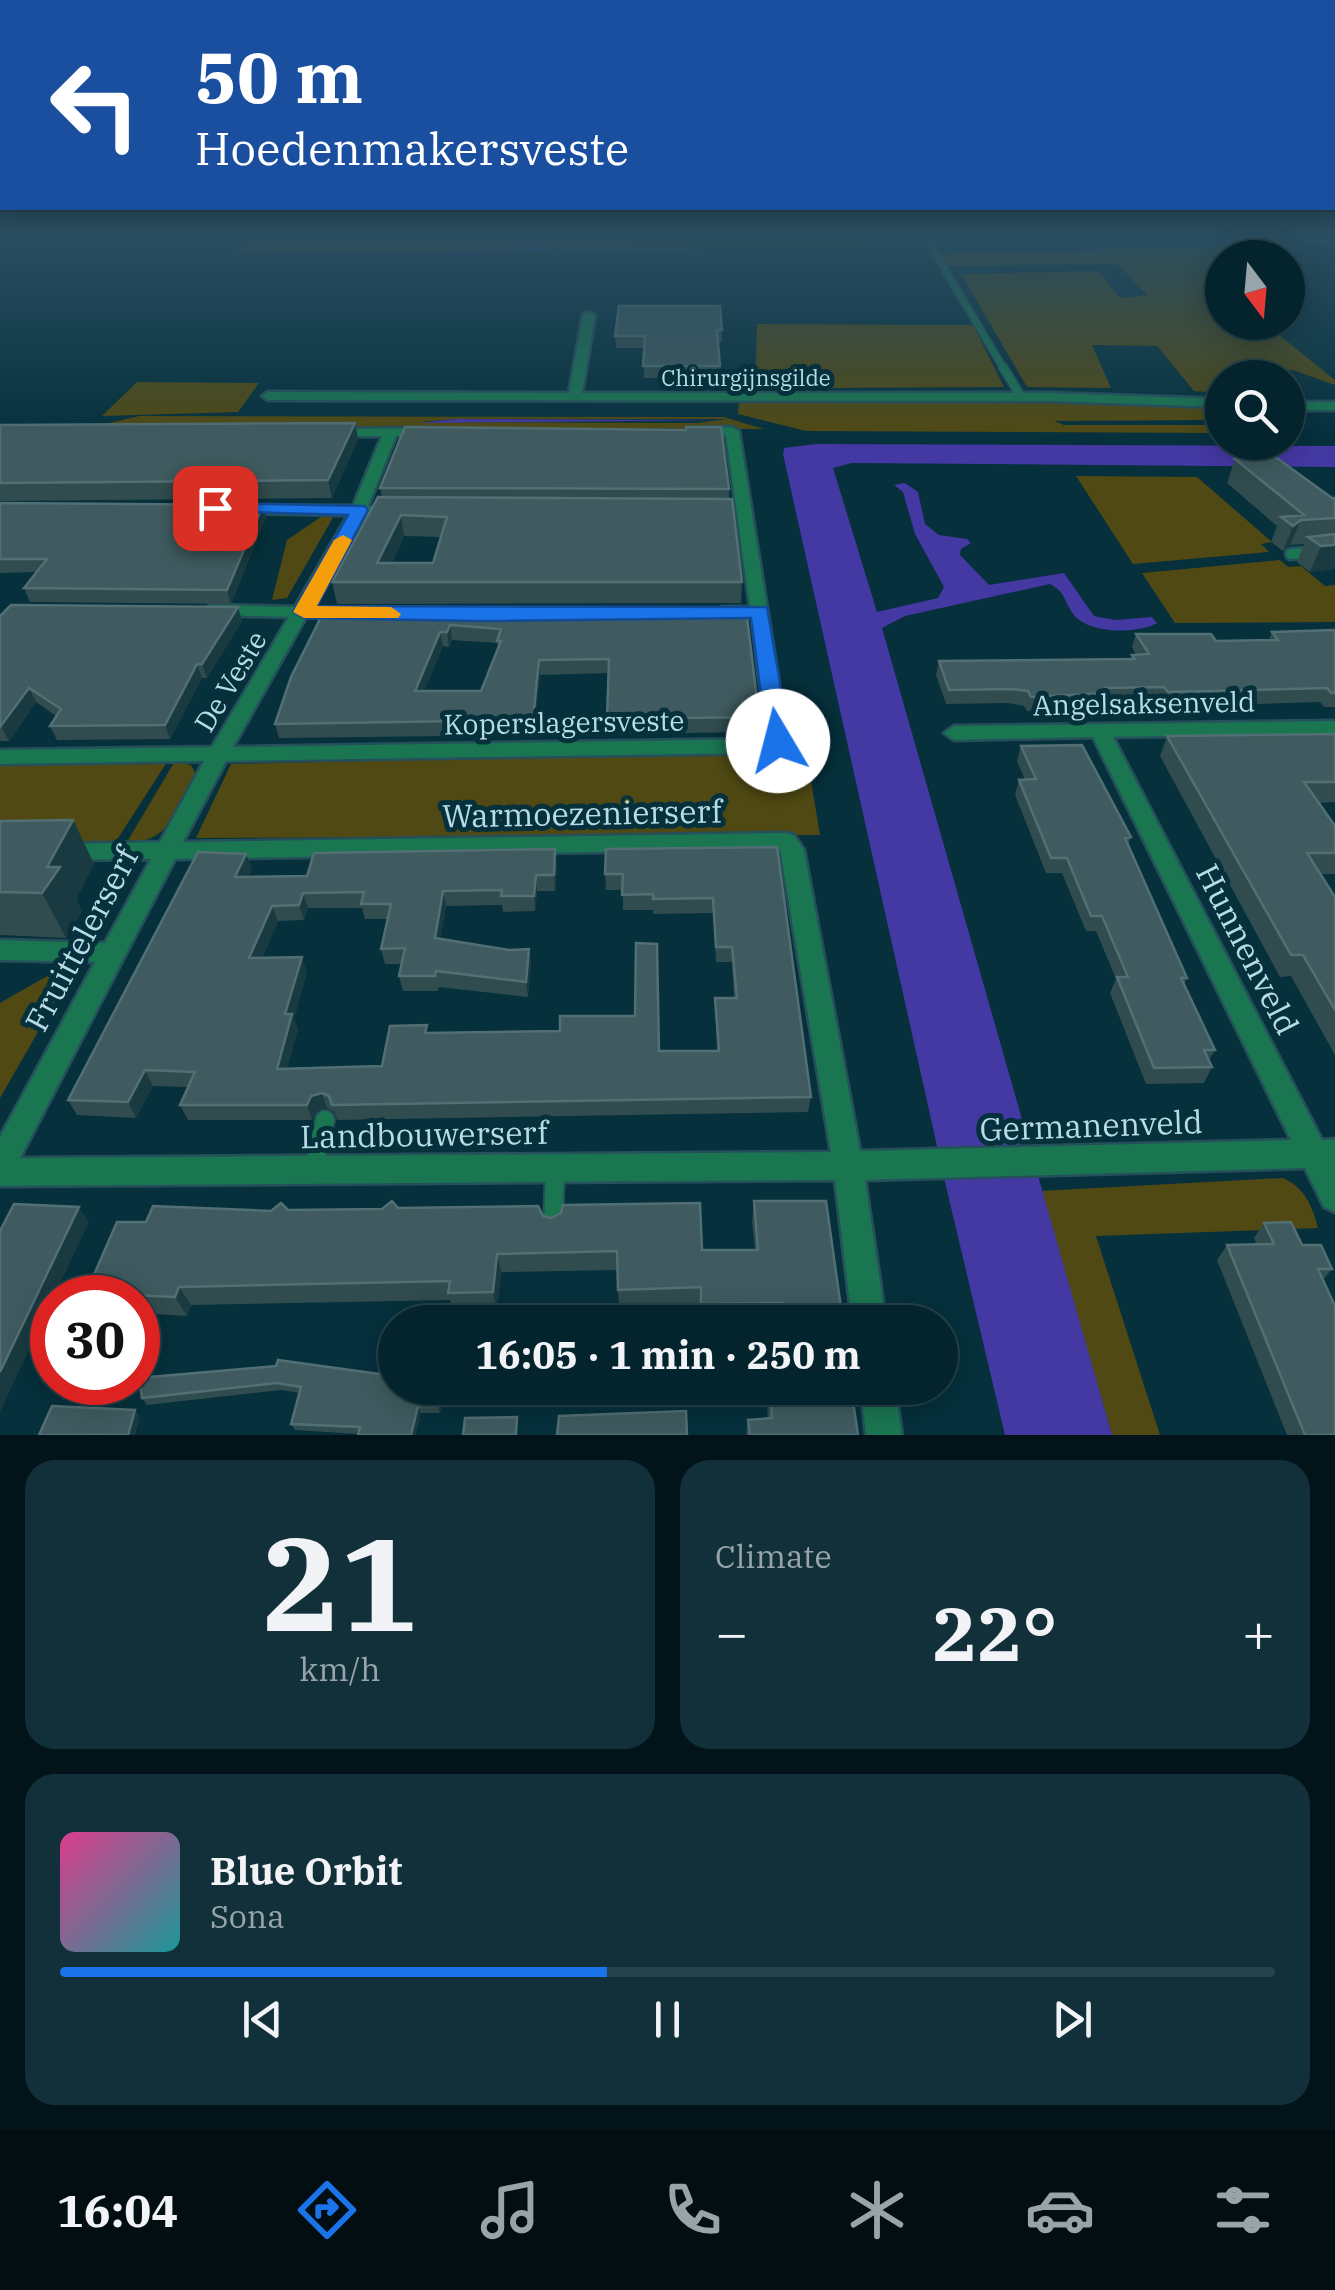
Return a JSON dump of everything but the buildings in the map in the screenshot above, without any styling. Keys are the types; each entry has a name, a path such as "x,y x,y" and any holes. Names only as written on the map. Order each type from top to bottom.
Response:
{"street":[{"path":"575,396 589,314"},
{"name":"Chirurgijnsgilde","path":"268,396 1022,397 1205,402"},
{"path":"1305,406 1335,406"},
{"path":"316,432 447,432"},
{"name":"De Veste","path":"167,850 359,510 391,432"},
{"path":"674,432 732,432 760,612 705,612"},
{"path":"215,508 380,512"},
{"path":"724,510 743,511"},
{"path":"199,610 373,613"},
{"name":"Koperslagersveste","path":"218,756 770,746 778,741 760,612"},
{"name":"Angelsaksenveld","path":"954,732 1335,727"},
{"name":"Hunnenveld","path":"1100,732 1324,1153 1335,1197"},
{"path":"0,757 218,756"},
{"name":"Warmoezenierserf","path":"167,850 786,842 793,850 848,1165"},
{"path":"39,852 167,850"},
{"name":"Fruittelerserf","path":"0,1169 167,850"},
{"path":"0,950 116,953"},
{"name":"Germanenveld","path":"848,1165 1324,1153"},
{"path":"848,1165 867,1305"},
{"name":"Landbouwerserf","path":"0,1169 313,1171 848,1165"},
{"path":"880,1405 884,1435"}],"lane":[{"path":"966,305 1022,397"},
{"path":"1292,554 1335,552"},
{"path":"313,1171 325,1120"},
{"path":"553,1225 555,1168"}],"shaded area":[{"path":"979,305 1205,305 1205,340 1285,340 1335,380 1335,385 1305,374 1305,360 1205,360 1205,392 1194,391 1157,346 1092,345 1111,388 1027,387"},
{"path":"757,324 973,325 1004,387 819,388 817,393 755,393"},
{"path":"137,382 259,383 238,412 102,416"},
{"path":"1125,401 1205,406 1205,420 1054,421 1064,425 1205,425 1205,433 806,431 738,414 739,402"},
{"path":"139,416 724,417 764,429 97,426","holes":["456,419 728,419 697,423 419,422"]},
{"path":"456,419 729,420 419,423"},
{"path":"816,444 1205,445 1205,460 1305,460 1305,446 1335,446 1335,467 852,463 833,468 877,612 938,598 944,587 915,534 903,492 894,485 905,483 918,492 925,524 939,535 971,543 961,549 960,555 989,585 1064,573 1094,616 1115,620 1152,617 1157,623 1126,630 1091,626 1074,615 1062,594 1050,584 905,616 882,628 1112,1435 1005,1435 945,1182 784,448"},
{"path":"1076,476 1197,477 1272,542 1261,544 1269,552 1133,564"},
{"path":"325,514 335,514 287,598 272,600 287,540"},
{"path":"1280,560 1288,567 1301,566 1325,586 1335,585 1335,622 1175,623 1142,573"},
{"path":"806,751 820,835 196,838 231,764"},
{"path":"175,761 191,765 197,776 178,811 153,837 127,842"},
{"path":"167,762 115,843 0,844 0,764"},
{"path":"56,971 69,978 0,1098 0,1003"},
{"path":"1283,1178 1306,1198 1318,1228 1096,1236 1160,1435 1112,1435 1040,1191"}],"slow traffic":[{"path":"343,540 304,612 391,614"}],"route":[{"path":"215,508 359,510 304,612 760,612 778,741"}]}
